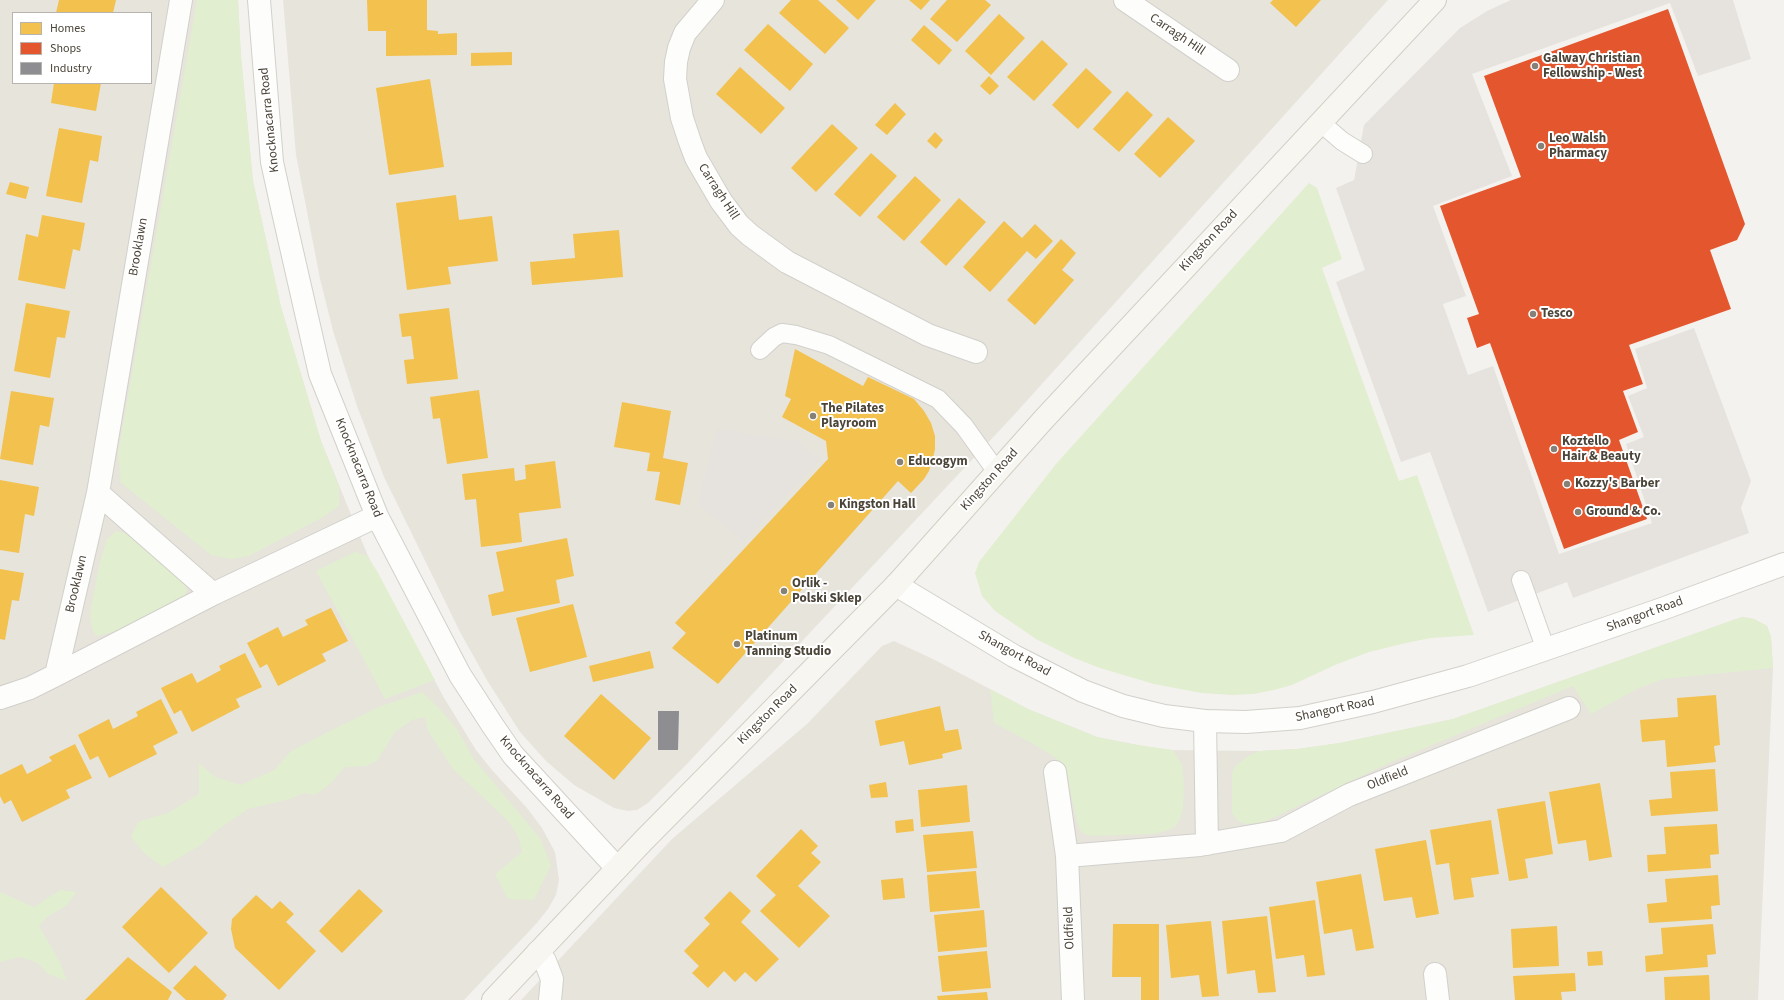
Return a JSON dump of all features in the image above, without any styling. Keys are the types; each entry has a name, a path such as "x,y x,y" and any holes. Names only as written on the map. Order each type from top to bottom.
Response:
{"main road":[{"name":"Kingston Road","path":"493,1000 617,868 896,585 1044,419 1435,0"}],"street":[{"name":"Brooklawn","path":"56,676 98,493 181,0"},
{"name":"Knocknacarra Road","path":"259,0 272,162 320,374 377,516 460,675 493,726 513,755 617,868"},
{"name":"Carragh Hill","path":"713,0 685,33 679,48 675,79 682,118 690,142 703,171 721,201 750,235 787,262 928,335 976,352"},
{"name":"Carragh Hill","path":"1125,0 1228,70"},
{"path":"98,493 214,594"},
{"path":"0,698 30,688 56,676 214,594 377,516"},
{"name":"Shangort Road","path":"896,585 1014,656 1083,691 1123,706 1164,716 1205,721 1246,722 1300,718 1373,702 1468,676 1546,650 1784,564"},
{"name":"Oldfield","path":"1067,856 1207,844 1281,830 1349,795 1569,708"},
{"path":"1205,721 1207,844"},
{"name":"Oldfield","path":"1055,772 1067,856 1073,1000"},
{"path":"538,952 545,961 552,979 550,1000"},
{"path":"1436,974 1438,1000"}],"lane":[{"path":"1320,122 1342,141 1362,154"},
{"path":"760,350 774,337 782,333 796,334 829,345 938,399 964,426 997,472"},
{"path":"1521,580 1546,650"}],"shaded area":[{"path":"0,0 238,0 241,56 253,181 281,307 321,441 368,556 443,696 476,750 527,808 542,828 555,852 559,880 556,895 548,909 536,924 464,1000 0,1000"},
{"path":"283,0 1388,0 1014,415 686,765 648,803 637,810 628,811 614,808 574,785 546,761 520,732 488,682 460,632 384,477 357,406 333,331 320,279 296,155"},
{"path":"1511,0 1733,0 1751,59 1698,76 1670,3 1472,74 1512,176 1433,206 1466,296 1443,304 1468,375 1493,366 1559,554 1652,523 1626,444 1644,437 1628,396 1647,388 1635,349 1694,328 1751,481 1741,508 1749,533 1573,598 1567,582 1488,612 1430,452 1401,462 1336,282 1365,270 1336,188 1354,180 1364,125 1460,28 1487,11"},
{"path":"717,429 797,441 820,460 743,541 698,504"},
{"path":"1742,617 1754,619 1767,626 1771,637 1773,668 1758,1000 521,1000 672,839 807,724 882,646 894,641 933,659 1028,709 1097,737 1164,750 1259,751 1297,749 1340,743 1453,719"}],"green space":[{"path":"197,0 238,0 241,56 253,181 281,307 321,441 339,487 339,506 325,516 249,556 230,559 211,555 121,483 118,454"},
{"path":"1309,183 1317,188 1342,259 1322,268 1399,481 1417,475 1474,635 1431,638 1369,652 1335,665 1292,685 1254,694 1233,695 1201,693 1154,684 1100,668 1074,658 1036,639 995,611 982,596 975,573 979,562 1056,464"},
{"path":"116,531 128,534 183,581 187,590 184,598 114,632 96,636 92,628 90,613 100,562 107,539"},
{"path":"355,552 367,556 377,571 435,680 385,699 316,571"},
{"path":"1742,617 1754,619 1767,626 1771,637 1773,668 1663,679 1637,689 1591,714 1573,686 1389,763 1262,823 1246,824 1238,821 1232,813 1232,774 1234,767 1248,756 1259,751 1297,749 1340,743 1453,719"},
{"path":"990,689 1028,709 1097,737 1130,744 1173,750 1182,765 1184,785 1183,808 1180,819 1175,827 1153,834 1092,836 1084,834 1080,830 1077,821 1065,768 1056,758 994,723"},
{"path":"422,692 439,708 457,729 473,758 540,838 551,865 534,900 508,899 495,874 522,852 518,836 508,821 453,769 428,731 425,717 412,720 395,732 377,761 366,766 345,767 329,785 315,795 304,793 290,799 248,809 217,830 201,845 163,867 145,854 131,837 138,822 168,813 199,794 199,763 215,777 241,785 274,770 291,751 379,707"},
{"path":"60,890 77,892 67,905 47,917 39,926 60,962 67,981 48,974 38,963 20,957 0,962 0,892 34,907"}],"building: Homes":[{"path":"59,0 116,0 113,12 56,12"},
{"path":"367,0 427,0 427,30 438,31 438,34 457,33 457,55 386,56 386,31 368,31"},
{"path":"791,0 818,0 849,28 825,54 779,13"},
{"path":"836,0 876,0 858,20"},
{"path":"909,0 930,0 921,10"},
{"path":"947,0 985,0 991,5 957,42 930,19"},
{"path":"1273,0 1321,0 1296,27 1270,3"},
{"path":"999,14 1025,38 991,75 965,51"},
{"path":"768,24 813,64 790,91 744,50"},
{"path":"924,25 952,50 939,65 911,40"},
{"path":"1042,40 1068,64 1034,101 1007,77"},
{"path":"512,52 512,65 471,66 471,53"},
{"path":"740,67 785,108 761,134 716,94"},
{"path":"1086,68 1112,92 1078,129 1052,105"},
{"path":"989,76 999,86 990,95 980,86"},
{"path":"430,79 444,167 389,175 376,88"},
{"path":"54,84 101,84 96,111 51,103"},
{"path":"1127,91 1153,115 1119,152 1093,129"},
{"path":"895,103 906,114 887,135 875,125"},
{"path":"1168,117 1195,141 1160,178 1134,154"},
{"path":"832,124 858,148 816,192 791,168"},
{"path":"59,128 102,136 98,162 90,160 82,203 46,196"},
{"path":"935,132 943,140 936,149 927,141"},
{"path":"871,153 897,176 860,217 834,194"},
{"path":"915,176 941,200 904,241 877,217"},
{"path":"10,182 29,187 26,199 6,194"},
{"path":"456,195 459,220 492,216 498,261 448,267 451,284 407,290 396,203"},
{"path":"959,198 986,222 946,266 920,242"},
{"path":"42,215 85,223 80,251 73,249 65,289 18,280 26,234 38,237"},
{"path":"1004,221 1022,238 1035,224 1053,241 1036,259 1027,251 990,292 963,267"},
{"path":"619,230 623,277 532,285 530,262 575,258 573,234"},
{"path":"1061,239 1076,253 1062,270 1074,280 1035,325 1007,300"},
{"path":"26,303 70,311 65,338 57,337 50,378 14,371"},
{"path":"449,308 458,379 407,384 404,360 414,359 411,336 402,337 399,314"},
{"name":"Kingston Hall","path":"795,349 863,386 868,377 914,399 924,411 931,423 935,436 933,458 929,471 924,479 911,493 898,481 718,684 672,648 686,633 675,623 828,459 826,441 782,417 791,399 785,396"},
{"path":"479,390 488,458 447,464 440,418 433,419 430,397"},
{"path":"11,391 54,398 49,427 40,425 33,465 0,459"},
{"path":"622,402 671,411 663,458 688,463 680,505 655,500 660,472 647,471 650,453 614,447"},
{"path":"555,461 561,508 519,513 522,542 481,547 476,499 465,500 462,474 514,468 515,481 526,479 525,465"},
{"path":"0,480 39,487 34,516 25,514 19,553 0,550"},
{"path":"567,538 574,576 556,580 560,603 492,616 488,595 504,591 496,552"},
{"path":"0,569 24,573 19,601 12,600 5,640 0,639"},
{"path":"573,604 587,657 530,672 516,618"},
{"path":"331,608 348,641 322,654 326,661 278,686 267,664 260,668 247,643 278,627 283,637 308,625 305,620"},
{"path":"650,651 654,668 593,682 589,666"},
{"path":"245,653 262,687 236,699 240,707 192,732 181,710 174,714 161,688 192,673 197,683 221,670 219,666"},
{"path":"601,694 651,738 614,780 564,736"},
{"path":"1716,695 1720,745 1714,746 1716,762 1667,767 1665,740 1642,742 1640,720 1678,717 1677,698"},
{"path":"161,699 178,733 153,746 157,754 109,778 98,756 90,760 78,735 109,719 113,729 138,716 136,712"},
{"path":"940,706 945,731 958,729 962,749 942,754 943,758 909,765 904,741 880,746 875,721"},
{"path":"75,744 92,778 66,790 70,798 22,822 11,800 4,804 0,796 0,775 22,764 27,774 52,761 49,757"},
{"path":"1715,769 1718,811 1651,816 1649,800 1672,798 1670,772"},
{"path":"886,782 888,797 871,798 869,785"},
{"path":"1600,783 1612,857 1589,861 1586,840 1558,844 1549,792"},
{"path":"967,785 970,822 921,827 918,790"},
{"path":"1545,801 1553,854 1525,859 1528,878 1509,881 1497,809"},
{"path":"913,819 914,831 896,833 895,821"},
{"path":"1491,820 1499,874 1471,878 1474,897 1454,900 1449,863 1436,865 1430,830"},
{"path":"1717,824 1719,854 1710,855 1711,868 1648,872 1647,855 1666,854 1664,827"},
{"path":"801,829 818,846 811,853 821,862 798,886 830,916 799,948 760,911 776,895 756,876"},
{"path":"973,831 977,868 927,872 923,835"},
{"path":"1426,840 1439,914 1416,918 1412,897 1384,901 1375,849"},
{"path":"976,871 980,908 930,912 927,875"},
{"path":"1361,874 1374,948 1356,951 1352,929 1324,934 1316,882"},
{"path":"1718,875 1720,905 1711,906 1712,919 1649,923 1647,904 1667,902 1665,879"},
{"path":"903,878 905,898 883,900 881,880"},
{"path":"161,887 208,933 169,973 122,927"},
{"path":"359,889 383,911 342,953 319,931"},
{"path":"730,891 751,911 741,922 779,959 756,982 745,972 735,982 724,971 708,988 692,973 699,966 684,951 710,924 704,918"},
{"path":"256,895 272,909 280,901 294,914 286,922 316,951 279,990 235,948 231,929 232,919"},
{"path":"1315,900 1325,975 1307,977 1304,955 1276,959 1269,907"},
{"path":"984,910 987,947 938,952 934,915"},
{"path":"1267,916 1276,992 1258,993 1255,970 1227,974 1222,921"},
{"path":"1211,921 1219,996 1202,997 1199,975 1171,978 1166,925"},
{"path":"1113,924 1159,924 1159,1000 1141,1000 1141,977 1112,977"},
{"path":"1713,924 1716,954 1707,955 1708,967 1646,972 1645,956 1663,954 1661,928"},
{"path":"1557,926 1559,966 1513,968 1511,929"},
{"path":"987,951 991,988 942,992 938,956"},
{"path":"1602,951 1603,965 1588,966 1587,952"},
{"path":"128,957 172,992 168,1000 85,1000"},
{"path":"195,965 227,995 223,1000 186,1000 173,988"},
{"path":"1575,973 1576,991 1561,992 1562,1000 1515,1000 1513,976"},
{"path":"1709,975 1710,1000 1665,1000 1664,977"},
{"path":"987,992 988,1000 938,1000 937,996"}],"building: Shops":[{"path":"1668,9 1745,224 1737,240 1710,250 1731,309 1629,345 1643,384 1623,391 1638,432 1619,440 1647,519 1564,549 1490,343 1477,348 1467,318 1479,314 1440,206 1521,177 1484,76"}],"building: Industry":[{"path":"658,711 679,711 678,750 658,750"}],"place":[{"name":"Galway Christian Fellowship - West","path":"1535,66"},
{"name":"Leo Walsh Pharmacy","path":"1541,146"},
{"name":"Tesco","path":"1533,314"},
{"name":"The Pilates Playroom","path":"813,416"},
{"name":"Koztello Hair & Beauty","path":"1554,449"},
{"name":"Educogym","path":"900,462"},
{"name":"Kozzy's Barber","path":"1567,484"},
{"name":"Kingston Hall","path":"831,505"},
{"name":"Ground & Co.","path":"1578,512"},
{"name":"Orlik - Polski Sklep","path":"784,591"},
{"name":"Platinum Tanning Studio","path":"737,644"}]}
